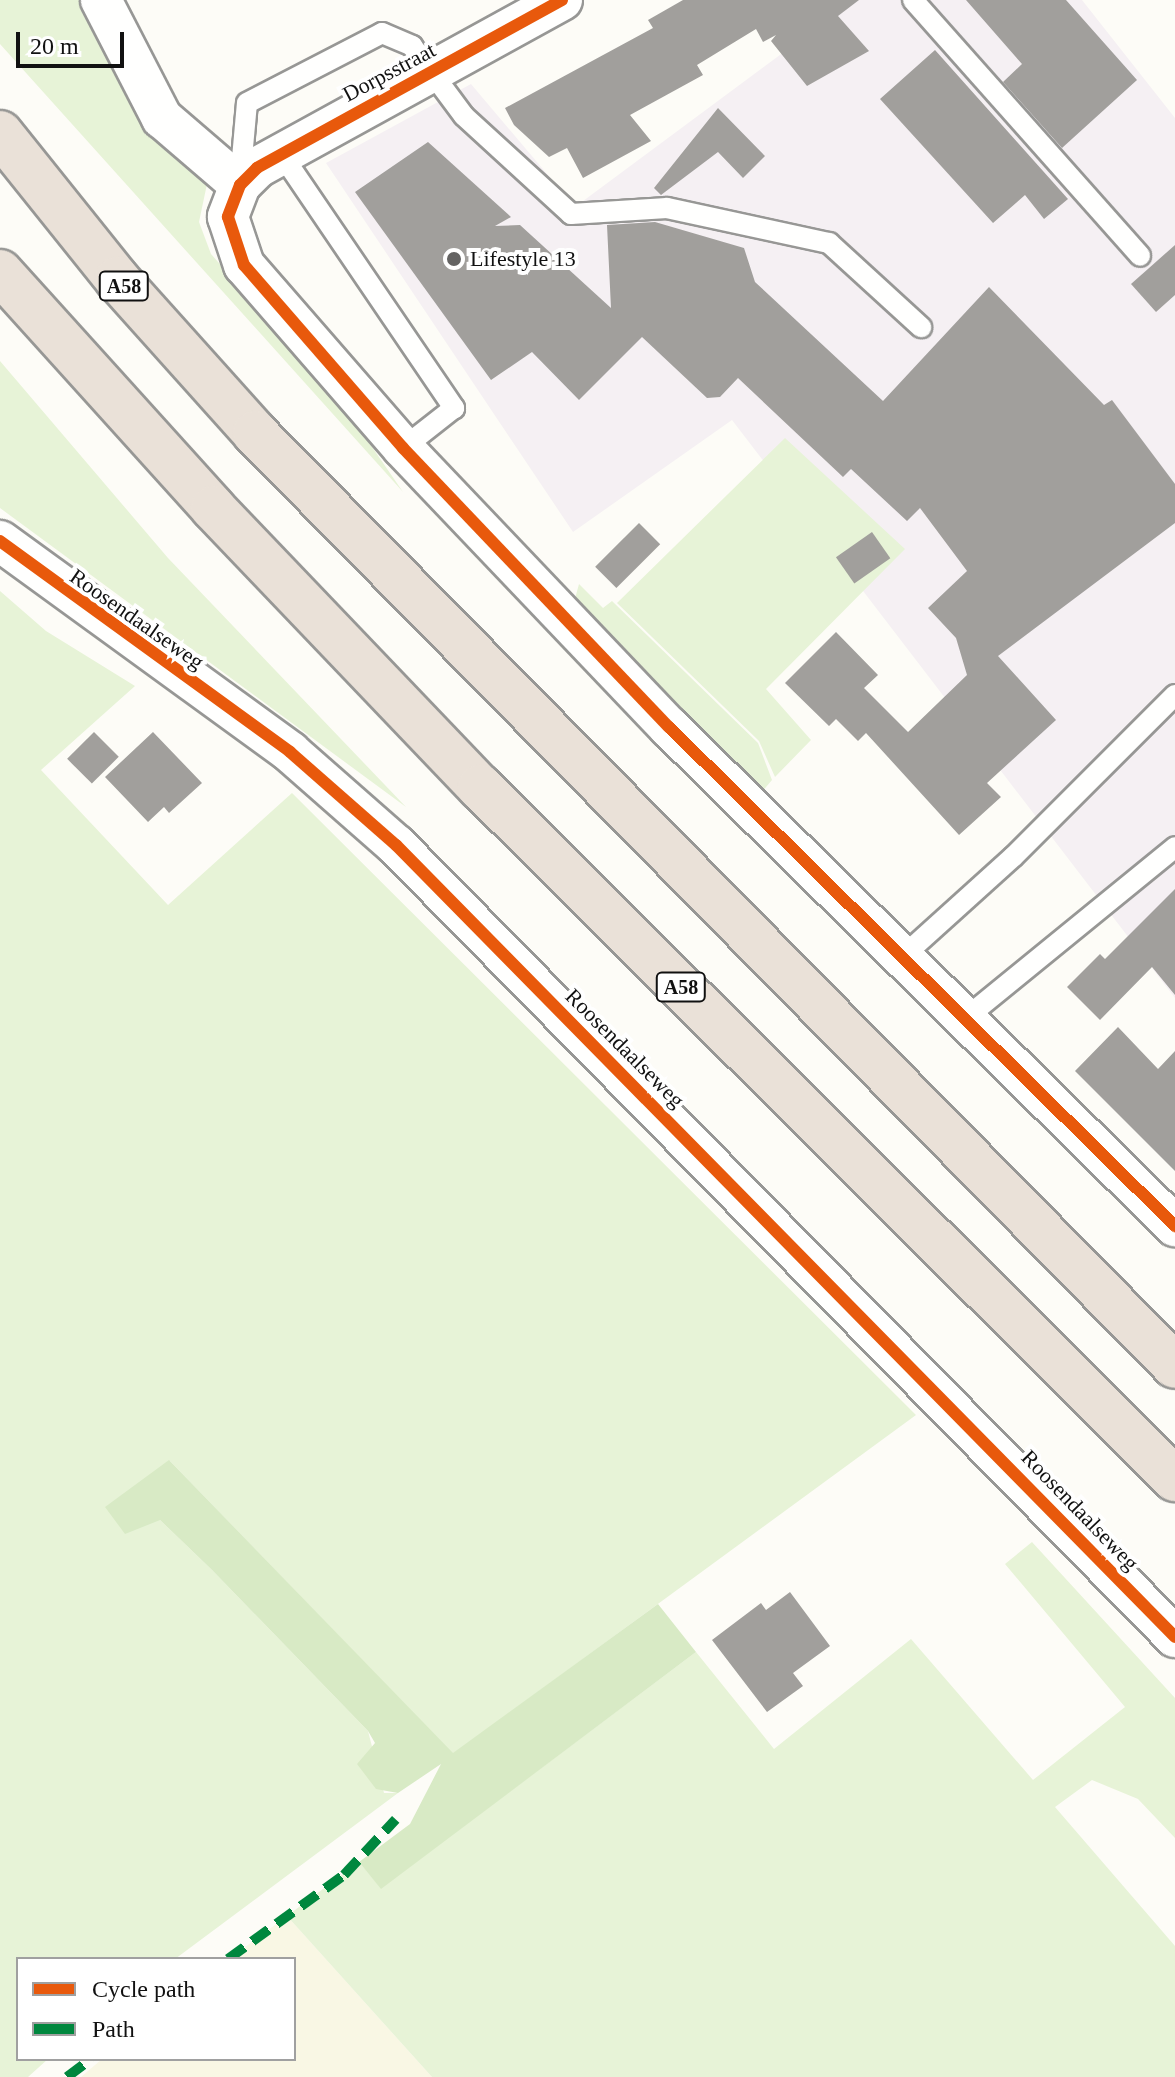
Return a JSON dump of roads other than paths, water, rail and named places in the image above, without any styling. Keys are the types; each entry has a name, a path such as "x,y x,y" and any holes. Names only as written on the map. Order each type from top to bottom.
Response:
{"highway":[{"name":"A58","path":"0,133 117,279 255,433 1173,1363"},
{"name":"A58","path":"0,272 213,508 480,787 1168,1475"}],"street":[{"path":"101,0 162,118 240,185 228,217 244,265 403,448 900,959 1175,1226"},
{"name":"Dorpsstraat","path":"240,185 280,152 562,0"},
{"name":"Roosendaalseweg","path":"0,541 290,752 396,845 1175,1637"}],"lane":[{"path":"913,0 1140,256"},
{"name":"Dorpsstraat","path":"240,185 247,103 382,33 412,46 435,71"},
{"path":"435,71 464,116 571,214 667,208 829,243 921,327"},
{"path":"280,152 454,408 403,448"},
{"path":"900,959 1013,857 1175,695"},
{"path":"962,1021 1175,847"}],"place":[{"name":"Lifestyle 13","path":"454,259"}]}
